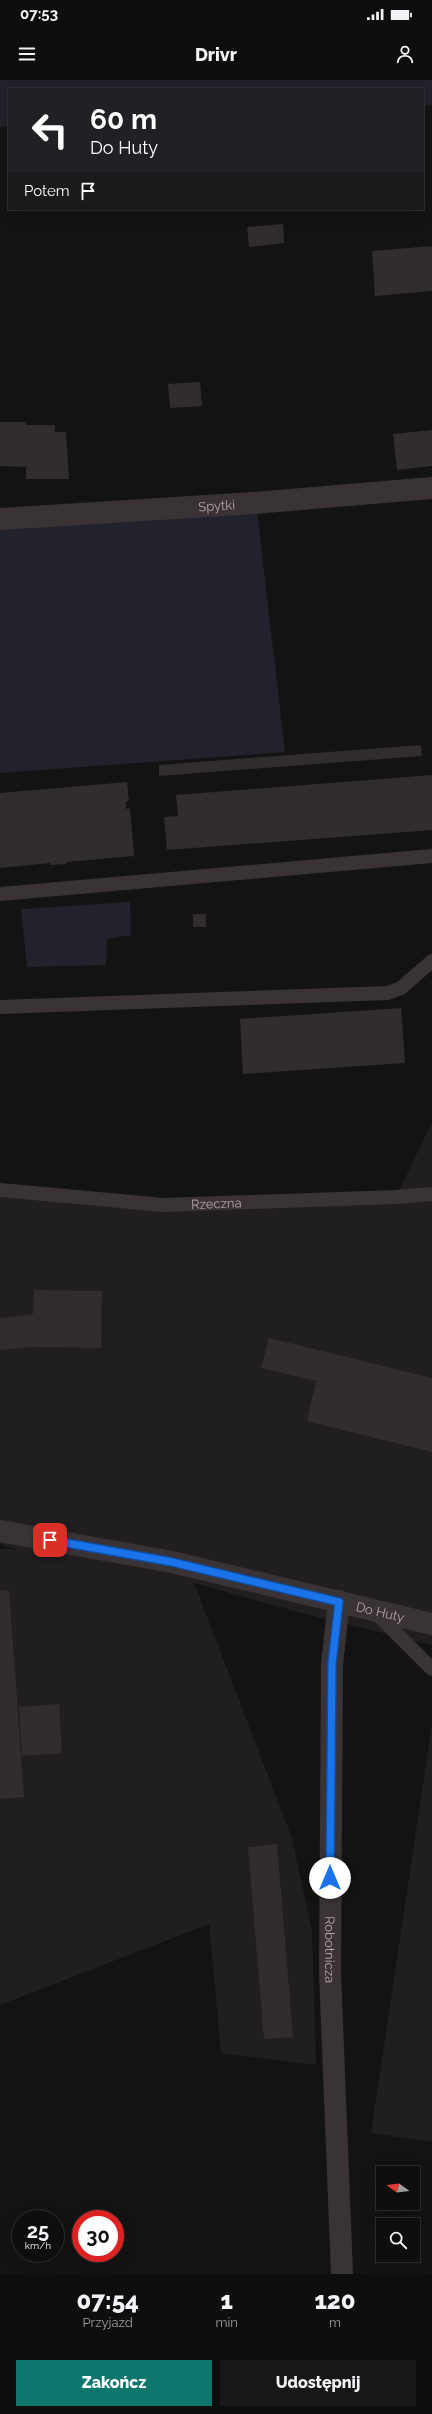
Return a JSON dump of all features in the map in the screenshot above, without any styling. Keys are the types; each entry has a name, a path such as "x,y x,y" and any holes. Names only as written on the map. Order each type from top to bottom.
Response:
{"street":[{"name":"Spytki","path":"0,519 254,503 432,488"},
{"name":"Do Huty","path":"0,1531 172,1562 432,1624"},
{"name":"Robotnicza","path":"339,1602 332,1696 330,1973 342,2274"}],"lane":[{"path":"0,894 432,856"},
{"path":"0,1007 388,993 401,988 432,961"},
{"name":"Rzeczna","path":"0,1190 164,1205 396,1198 432,1194"},
{"path":"373,1610 432,1669"}],"shaded area":[{"path":"0,80 432,80 432,105 424,106 424,88 8,88 8,126 0,127"},
{"path":"257,511 285,752 0,773 0,529"},
{"path":"130,902 131,935 107,939 106,965 27,967 21,909"},
{"path":"432,1122 432,1645 305,1614 194,1583 292,1838 312,1931 316,2065 221,2053 209,1924 0,2005 0,1549 16,1549 0,1545 0,1190 164,1205 396,1197"},
{"path":"432,1724 432,2142 371,2133"}],"building":[{"path":"283,224 284,243 249,247 247,227"},
{"path":"432,246 432,291 375,296 372,251"},
{"path":"200,382 202,406 170,408 168,384"},
{"path":"0,422 26,422 26,425 55,425 55,432 66,432 69,479 26,479 26,467 0,466"},
{"path":"432,430 432,466 397,470 393,434"},
{"path":"421,745 422,756 159,776 159,765"},
{"path":"432,775 432,830 167,850 164,817 178,816 176,795"},
{"path":"127,782 129,801 126,801 126,809 130,808 134,856 66,862 66,864 50,865 50,863 0,868 0,793"},
{"path":"193,914 206,914 206,927 193,927"},
{"path":"401,1008 405,1063 243,1074 240,1019"},
{"path":"34,1290 102,1291 101,1348 33,1347 0,1350 0,1318 33,1314"},
{"path":"269,1338 432,1378 432,1452 307,1421 316,1381 261,1368"},
{"path":"9,1590 24,1797 0,1799 0,1591"},
{"path":"59,1704 62,1753 22,1756 19,1707"},
{"path":"277,1844 293,2037 264,2039 248,1847"}],"route":[{"path":"50,1540 172,1562 339,1602 332,1664 330,1878"}]}
